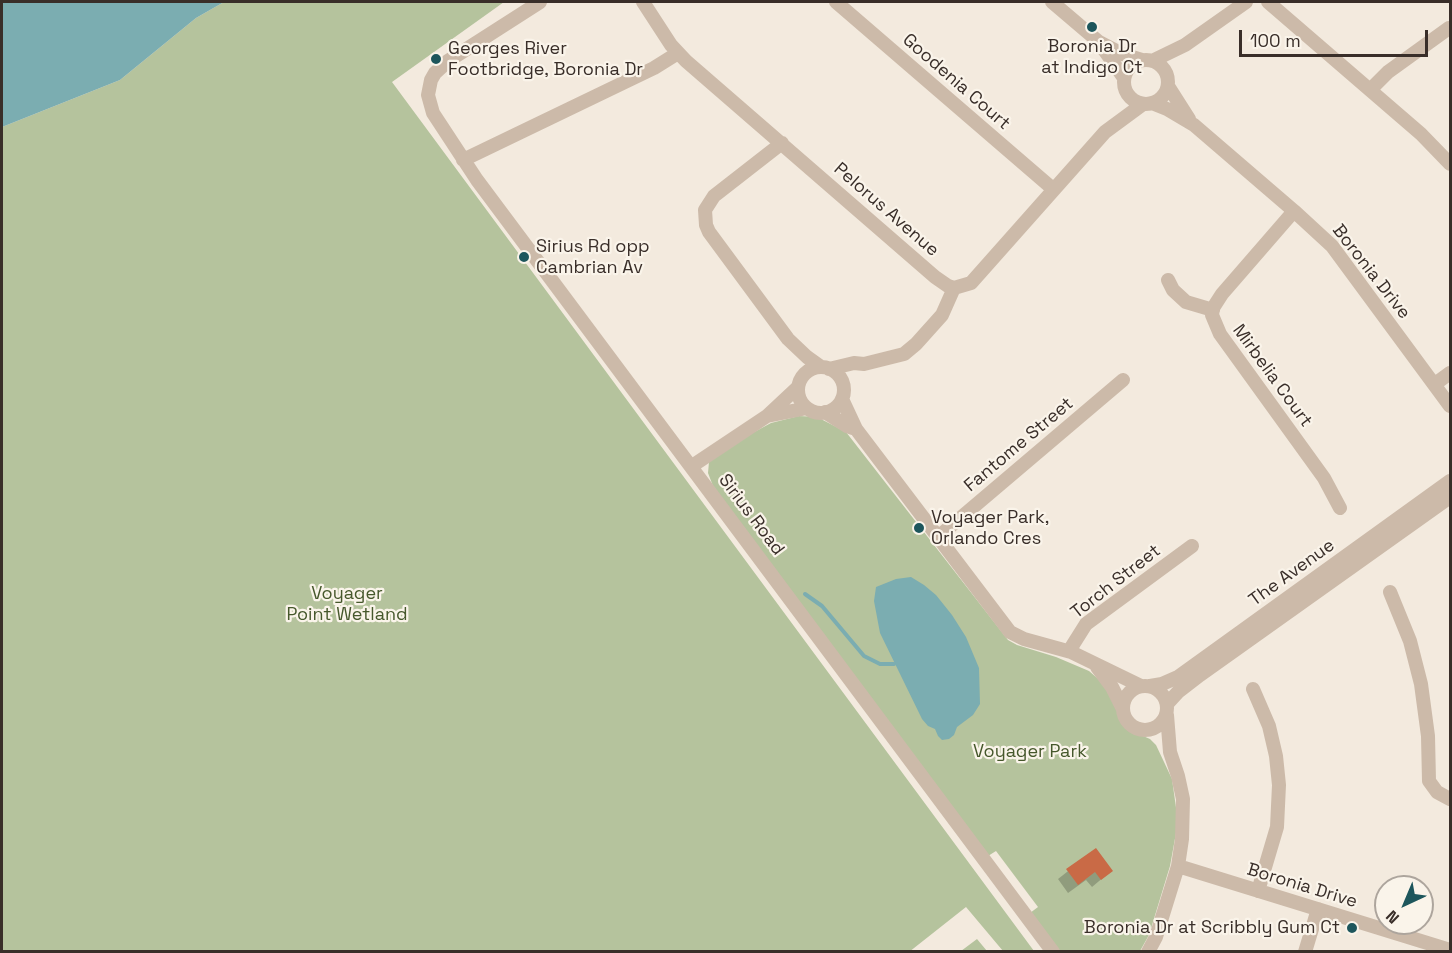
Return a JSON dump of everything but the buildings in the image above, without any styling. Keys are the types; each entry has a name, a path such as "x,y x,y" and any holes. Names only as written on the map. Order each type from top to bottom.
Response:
{"street":[{"name":"Sirius Road","path":"540,2 441,67 431,80 428,95 433,113 463,160 1053,951"},
{"name":"Pelorus Avenue","path":"642,2 678,53 935,277 954,288"},
{"name":"Goodenia Court","path":"836,2 1053,189"},
{"path":"1052,2 1099,42 1122,54 1162,67 1167,81"},
{"path":"692,466 767,416 811,369 854,363 864,364 897,356 910,349 942,315 954,288 971,283 1105,132 1118,111 1129,68 1185,45 1246,2"},
{"path":"1268,2 1431,143 1450,164"},
{"path":"1370,90 1388,72 1449,28"},
{"path":"1099,42 1134,100 1147,104"},
{"path":"1105,132 1147,104 1164,96 1174,60 1185,45"},
{"path":"463,160 646,72 678,53"},
{"name":"Boronia Drive","path":"1167,81 1176,101 1194,125"},
{"name":"Boronia Drive","path":"1147,104 1167,109 1194,125 1294,211 1339,255 1450,406"},
{"path":"782,143 714,196 705,210 709,232 788,339 807,357 838,375 856,429 1010,632 1024,639 1069,651 1161,692 1167,709 1170,752 1178,777 1184,810 1178,866 1156,937 1148,951"},
{"path":"1168,280 1173,290 1185,302 1213,310 1222,294 1294,211"},
{"name":"Mirbelia Court","path":"1213,310 1213,321 1220,334 1324,478 1340,508"},
{"path":"788,339 798,362 801,400 807,408 814,412 825,412 836,407 842,392 864,364"},
{"path":"1435,384 1450,373"},
{"name":"Fantome Street","path":"938,537 1124,380"},
{"path":"767,416 807,408"},
{"path":"825,412 846,426 856,429"},
{"name":"The Avenue","path":"1146,686 1171,681 1190,669 1450,481"},
{"name":"The Avenue","path":"1167,709 1178,692 1192,681 1450,497"},
{"name":"Torch Street","path":"1069,651 1086,624 1192,546"},
{"path":"1390,592 1410,641 1421,684 1428,736 1429,781 1437,792 1450,799"},
{"path":"1094,663 1112,687 1123,710"},
{"path":"1146,686 1128,694 1124,700 1124,716 1130,725 1146,731 1159,726 1167,709"},
{"path":"1253,689 1269,726 1276,756 1279,785 1276,827 1258,891"},
{"path":"1146,731 1170,752"},
{"name":"Boronia Drive","path":"1178,866 1448,950"},
{"path":"1305,951 1318,909"}],"green space":[{"name":"Voyager Point Wetland","path":"224,2 504,2 392,82 1034,951 1003,951 966,907 909,952 2,952 2,127 120,80 196,18"},
{"name":"Voyager Park","path":"799,416 817,417 846,432 1008,640 1089,671 1104,684 1127,729 1150,739 1156,745 1172,779 1178,822 1170,866 1149,935 1140,951 1059,951 1030,913 1038,907 996,851 988,856 713,486 708,473 709,462 745,437 771,423"},
{"path":"977,939 987,951 961,951"}],"water":[{"path":"2,2 224,2 196,18 120,80 2,127"},
{"path":"911,577 936,595 952,615 966,637 979,668 980,704 973,715 957,727 954,735 949,739 942,740 935,729 928,726 922,719 880,633 874,601 876,587 896,579"}],"waterway":[{"path":"805,594 822,606 864,656 880,664 894,664"}],"place":[{"name":"Boronia Dr at Indigo Ct","path":"1092,27"},
{"name":"Georges River Footbridge, Boronia Dr","path":"436,59"},
{"name":"Sirius Rd opp Cambrian Av","path":"524,257"},
{"name":"Voyager Park, Orlando Cres","path":"919,528"},
{"name":"Boronia Dr at Scribbly Gum Ct","path":"1352,928"}]}
